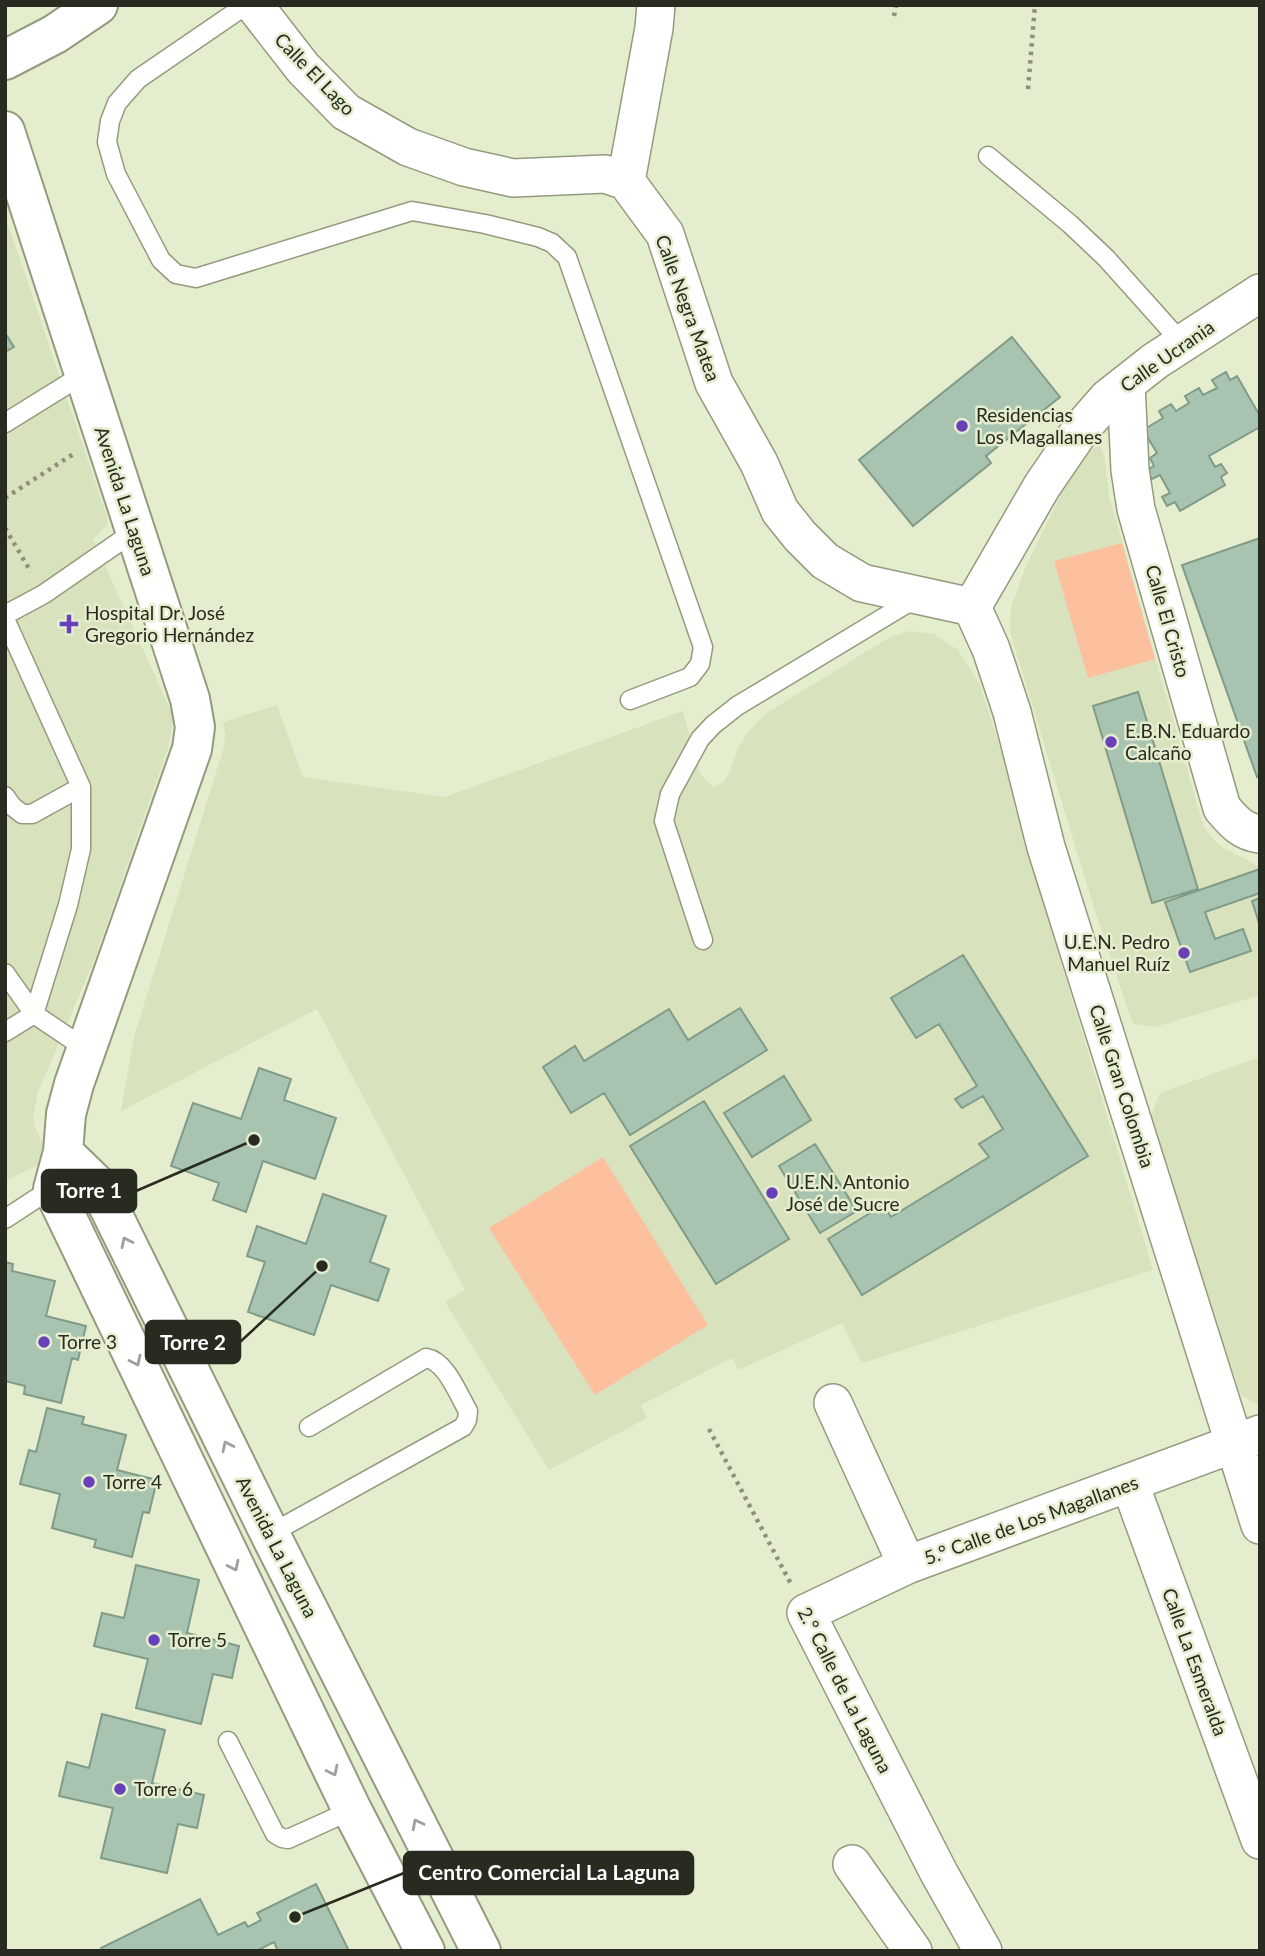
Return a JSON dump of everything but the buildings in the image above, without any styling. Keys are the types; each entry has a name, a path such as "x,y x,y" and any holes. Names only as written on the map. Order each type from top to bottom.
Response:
{"street":[{"path":"5,60 55,34 99,5"},
{"name":"Calle El Lago","path":"254,5 303,68 346,113 408,147 464,167 513,178 605,174 626,181"},
{"path":"626,181 656,5"},
{"name":"Avenida La Laguna","path":"5,131 190,699 195,727 192,749 74,1084 66,1114 63,1152 53,1189"},
{"name":"Calle Negra Matea","path":"626,181 665,234 714,383 759,463 780,511 800,537 825,561 862,583 972,607"},
{"name":"Calle Ucrania","path":"972,607 1041,486 1081,429 1108,398 1155,361 1260,293"},
{"name":"Calle El Cristo","path":"1126,384 1130,470 1136,509 1222,808 1235,824 1260,834"},
{"name":"Calle Gran Colombia","path":"972,607 991,649 1012,712 1046,847 1165,1220 1247,1439 1260,1525"},
{"name":"Avenida La Laguna","path":"63,1152 99,1187 270,1534 481,1951"},
{"path":"53,1189 352,1810 425,1951"},
{"path":"833,1403 907,1565"},
{"name":"5.° Calle de Los Magallanes","path":"806,1613 907,1565 1247,1439"},
{"name":"Calle La Esmeralda","path":"1130,1483 1260,1840"},
{"name":"2.° Calle de La Laguna","path":"806,1613 939,1873 983,1951"},
{"path":"852,1864 913,1951"}],"lane":[{"path":"246,5 138,79 117,103 110,121 107,142 116,174 161,260 176,274 196,278 412,211 519,232 552,243 560,249 567,257 703,647 700,664 690,677 630,700"},
{"path":"988,156 1070,224 1106,258 1183,344"},
{"path":"5,422 84,374"},
{"path":"5,1032 34,1014 68,905 81,849 81,787 5,617 44,594 135,531"},
{"path":"704,940 664,821 670,794 700,739 737,706 919,597"},
{"path":"5,796 22,814 32,814 81,787"},
{"path":"5,973 34,1014 86,1049"},
{"path":"5,1219 53,1189"},
{"path":"270,1534 463,1427 468,1411 442,1367 435,1359 426,1358 309,1427"},
{"path":"228,1741 275,1834 282,1838 288,1839 352,1810"}],"path":[{"path":"894,16 896,5"},
{"path":"1028,89 1035,5"},
{"path":"5,498 104,435"},
{"path":"5,528 44,594"},
{"name":"2.° Calle de La Laguna","path":"709,1429 806,1613"}],"shaded area":[{"name":"Hospital Dr. José Gregorio Hernández","path":"5,215 107,517 107,525 93,539 173,720 169,745 95,958 38,1092 33,1117 49,1159 5,1181"},
{"name":"E.B.N. Eduardo Calcaño","path":"1097,445 1101,447 1105,459 1109,496 1203,825 1222,847 1260,867 1260,995 1155,1027 1133,1024 1095,911 1011,635 1012,604 1026,566 1068,480 1085,456"},
{"path":"1122,543 1155,659 1088,678 1054,561"},
{"path":"910,631 934,634 958,650 980,685 1008,772 1036,878 1153,1270 862,1363 842,1323 738,1370 732,1358 641,1405 647,1418 549,1470 445,1302 465,1290 317,1009 121,1111 134,1037 224,747 223,722 277,705 303,777 445,797 683,711 700,774 714,787 724,782 737,750 748,732 765,714 890,637"},
{"path":"1260,1057 1260,1407 1241,1395 1149,1120 1160,1093"},
{"path":"603,1157 708,1325 595,1395 489,1228"}],"place":[{"name":"Residencias Los Magallanes","path":"962,426"},
{"name":"Hospital Dr. José Gregorio Hernández","path":"69,624"},
{"name":"E.B.N. Eduardo Calcaño","path":"1111,742"},
{"name":"U.E.N. Pedro Manuel Ruíz","path":"1184,953"},
{"name":"Torre 1","path":"254,1140"},
{"name":"U.E.N. Antonio José de Sucre","path":"772,1193"},
{"name":"Torre 2","path":"322,1266"},
{"name":"Torre 3","path":"44,1342"},
{"name":"Torre 4","path":"89,1482"},
{"name":"Torre 5","path":"154,1640"},
{"name":"Torre 6","path":"120,1789"},
{"name":"Centro Comercial La Laguna","path":"295,1917"}]}
